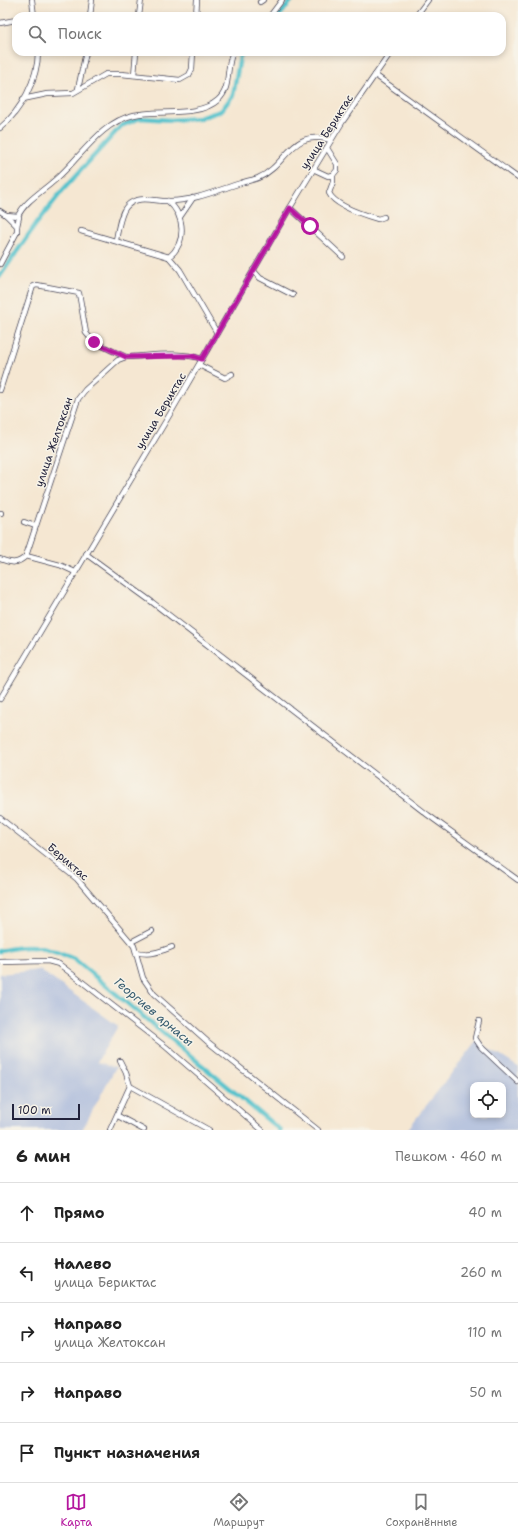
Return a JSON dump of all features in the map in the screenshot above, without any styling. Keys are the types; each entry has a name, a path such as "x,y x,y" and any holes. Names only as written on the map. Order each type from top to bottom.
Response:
{"street":[{"path":"32,0 34,12"},
{"path":"90,12 92,0"},
{"path":"140,12 141,0"},
{"path":"196,12 197,0"},
{"path":"273,12 282,0"},
{"path":"419,12 428,0"},
{"path":"0,23 12,21"},
{"path":"0,128 12,117 23,99 34,76 38,56"},
{"path":"78,89 85,56"},
{"path":"134,75 136,56"},
{"path":"23,99 47,94 73,93 106,74 134,75 180,80 189,75 193,62 193,56"},
{"path":"0,264 14,240 17,232 18,216 25,205 57,179 100,135 120,120 134,115 196,109 211,105 222,96 226,87 231,56"},
{"name":"улица Бериктас","path":"0,699 313,169 388,56"},
{"path":"375,75 518,178"},
{"path":"116,240 124,210 133,201 141,199 168,201 193,198 258,178 270,171 294,145 302,140 319,138 331,140"},
{"path":"327,148 336,164 337,170 333,175 333,182 329,193 334,201 378,220 384,217"},
{"path":"313,169 328,176 333,175"},
{"path":"180,217 193,198"},
{"path":"168,201 174,206 180,217 181,237 177,247 169,257"},
{"path":"290,208 343,257"},
{"path":"0,211 6,214 18,216"},
{"path":"6,214 17,226"},
{"path":"81,231 116,240 169,257 180,270 217,333"},
{"path":"253,270 260,278 293,295"},
{"path":"0,390 34,286 37,285 79,293 86,333 88,336 94,342 126,357 192,356 202,359"},
{"name":"улица Желтоксан","path":"26,556 78,399 85,390 118,360 126,357"},
{"path":"199,364 225,378 232,374"},
{"path":"24,522 35,526"},
{"path":"86,554 152,602 468,845 518,880"},
{"path":"0,560 16,563 21,562 26,556 60,565 75,572"},
{"name":"Бериктас","path":"0,818 77,879 133,944 137,952 143,978 154,994 208,1042 318,1130"},
{"path":"133,944 152,931"},
{"path":"137,952 143,954 157,953 172,946"},
{"path":"0,962 48,961 59,964 166,1047 262,1130"},
{"path":"479,1020 475,1038 481,1048 518,1082"},
{"path":"110,1130 118,1116 130,1086 120,1061"},
{"path":"130,1086 209,1130"},
{"path":"118,1116 144,1130"}],"shaded area":[{"path":"40,970 118,1026 97,1062 116,1067 82,1130 0,1130 0,974"},
{"path":"477,1041 518,1067 518,1130 407,1130"}],"waterway":[{"path":"282,12 292,0"},
{"path":"0,276 36,224 62,191 121,126 140,118 171,120 199,118 221,111 233,95 241,56"},
{"name":"Георгиев арнасы","path":"0,951 30,947 46,949 74,959 280,1130"}],"route":[{"path":"94,342 126,357 192,356 202,359 290,208 310,226"}]}
